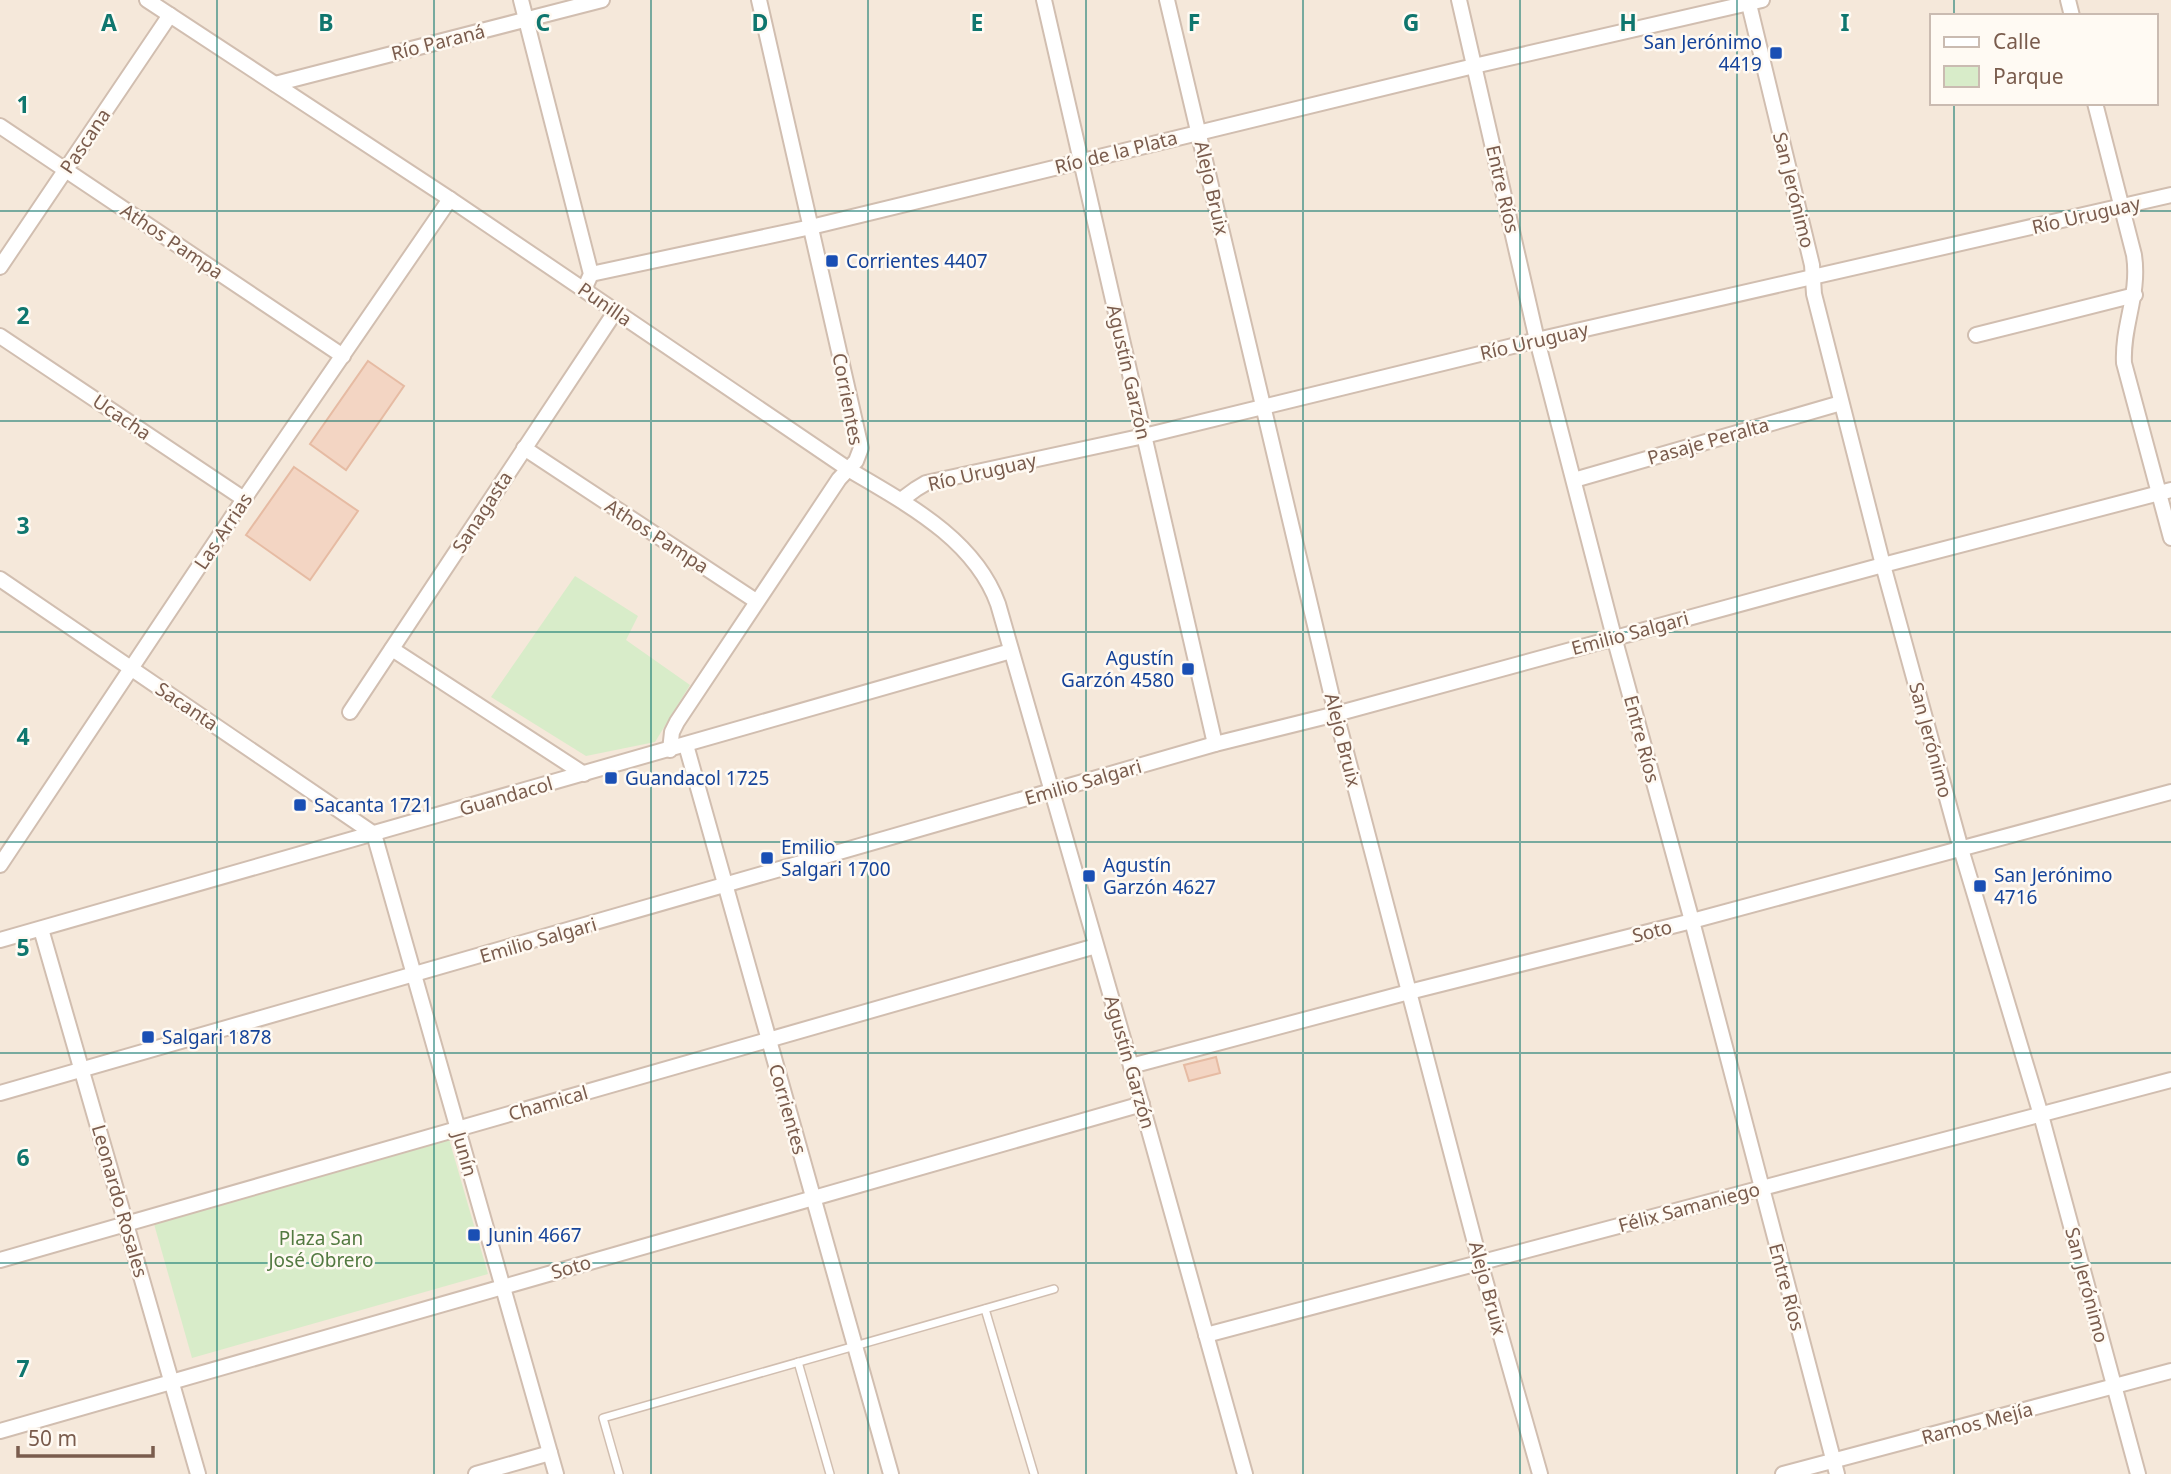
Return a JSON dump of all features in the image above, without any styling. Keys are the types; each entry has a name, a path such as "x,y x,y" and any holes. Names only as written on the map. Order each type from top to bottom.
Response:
{"street":[{"name":"Punilla","path":"147,0 450,199 848,469 901,500 966,551 981,569 992,587 1011,652"},
{"path":"521,0 591,274 584,289"},
{"name":"Río Paraná","path":"275,84 602,0"},
{"name":"Corrientes","path":"670,750 672,732 677,722 839,479 856,461 860,448 759,0"},
{"name":"Agustín Garzón","path":"1044,0 1215,744"},
{"name":"Alejo Bruix","path":"1167,0 1336,714 1480,1262 1540,1474"},
{"name":"Entre Ríos","path":"1458,0 1538,340 1614,636 1692,921 1835,1467"},
{"name":"Río de la Plata","path":"591,274 811,227 1753,1"},
{"name":"San Jerónimo","path":"1753,1 1813,277 1814,295 1883,565 1961,849 2040,1115 2138,1474"},
{"name":"Pascana","path":"0,267 170,15"},
{"path":"2095,105 2137,274 2123,346 2124,363 2165,492 2171,538"},
{"name":"Athos Pampa","path":"0,126 344,356"},
{"name":"Río Uruguay","path":"901,500 926,484 1144,436 1538,340 2171,195"},
{"name":"Las Arrias","path":"0,865 244,499 450,199"},
{"path":"1976,334 2135,295"},
{"name":"Sanagasta","path":"350,712 615,312"},
{"name":"Ucacha","path":"0,336 244,499"},
{"name":"Pasaje Peralta","path":"1574,480 1841,403"},
{"name":"Athos Pampa","path":"524,448 756,601"},
{"name":"Emilio Salgari","path":"0,1093 1215,744 2165,492"},
{"name":"Sacanta","path":"0,579 374,834"},
{"path":"392,649 584,774"},
{"name":"Agustín Garzón","path":"1011,652 1142,1104 1245,1474"},
{"name":"Guandacol","path":"0,940 1011,652"},
{"name":"Corrientes","path":"686,745 891,1474"},
{"name":"Soto","path":"1131,1066 1692,921 2171,792"},
{"name":"Junín","path":"374,834 556,1474"},
{"name":"Leonardo Rosales","path":"41,929 198,1474"},
{"name":"Chamical","path":"0,1259 1097,946"},
{"name":"Félix Samaniego","path":"1206,1335 2171,1080"},
{"name":"Soto","path":"0,1431 1142,1104"},
{"name":"Ramos Mejía","path":"1783,1474 1835,1467 2171,1371"},
{"path":"476,1474 550,1453"}],"lane":[{"path":"619,1474 603,1418 1054,1289"},
{"path":"985,1309 1034,1474"},
{"path":"798,1362 830,1474"}],"shaded area":[{"path":"0,0 2171,0 2171,1474 0,1474"}],"green space":[{"path":"575,576 638,616 626,640 690,685 655,742 586,756 491,697"},
{"name":"Plaza San José Obrero","path":"449,1139 488,1274 192,1358 154,1224"}],"building":[{"path":"368,361 404,386 346,470 310,444"},
{"path":"294,467 358,511 310,580 246,535"},
{"path":"1216,1057 1220,1073 1189,1081 1184,1065"}],"place":[{"name":"San Jerónimo 4419","path":"1776,53"},
{"name":"Corrientes 4407","path":"832,261"},
{"name":"Agustín Garzón 4580","path":"1188,669"},
{"name":"Guandacol 1725","path":"611,778"},
{"name":"Sacanta 1721","path":"300,805"},
{"name":"Emilio Salgari 1700","path":"767,858"},
{"name":"Agustín Garzón 4627","path":"1089,876"},
{"name":"San Jerónimo 4716","path":"1980,886"},
{"name":"Salgari 1878","path":"148,1037"},
{"name":"Junin 4667","path":"474,1235"}]}
